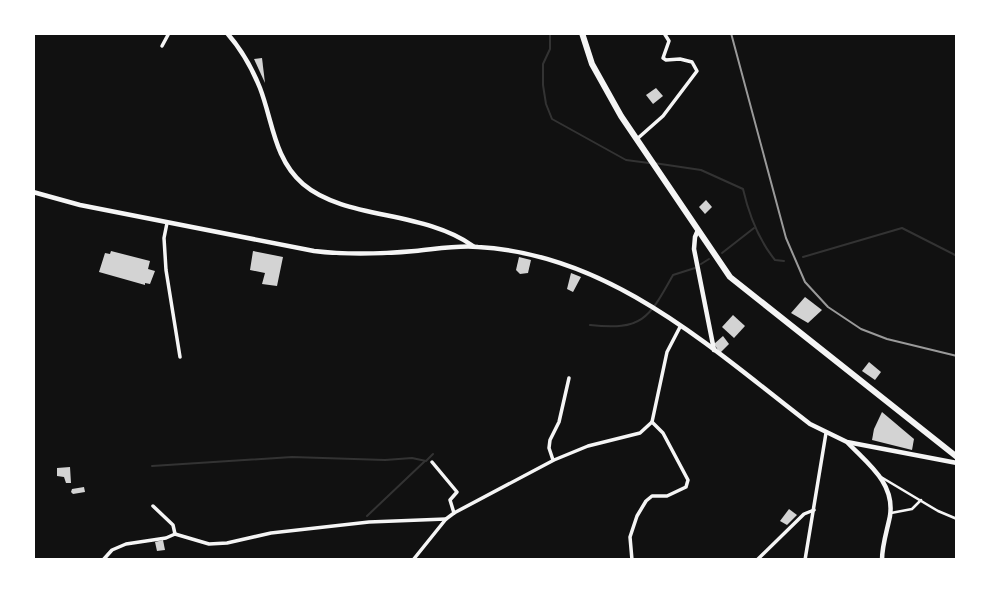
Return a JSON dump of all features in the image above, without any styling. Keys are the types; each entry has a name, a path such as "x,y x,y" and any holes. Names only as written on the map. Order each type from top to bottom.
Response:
{"main road":[{"path":"582,33 592,64 603,86 730,277 957,457"}],"street":[{"path":"162,46 169,33"},
{"path":"227,33 251,69 260,89 276,144 288,167 302,183 314,192 349,206 416,221 456,234 473,246"},
{"path":"637,139 663,116 697,71 692,62 663,58 669,41 664,33"},
{"path":"33,192 167,223 333,253 400,252 473,246 544,257 594,274 650,305 810,424 826,433 847,442 957,463"},
{"path":"167,223 164,238 166,270 180,357"},
{"path":"698,230 694,249 714,351"},
{"path":"413,560 454,513 554,460 588,446 640,433 652,422 667,352 680,327"},
{"path":"554,460 549,448 550,440 559,422 569,379"},
{"path":"632,560 630,537 637,516 646,501 652,496 667,496 686,487 688,480 663,433 652,422"},
{"path":"806,560 826,433"},
{"path":"847,442 881,477 957,519"},
{"path":"432,462 457,492 450,500 454,513"},
{"path":"881,477 889,494 891,513 882,560"},
{"path":"891,513 912,509 921,500"},
{"path":"153,506 173,525 175,534"},
{"path":"757,560 804,514 814,510"},
{"path":"103,560 112,550 126,544 166,538 175,534 209,544 227,543 271,533 369,522 446,519"}],"building":[{"path":"262,58 265,83 254,59"},
{"path":"656,88 663,96 653,104 646,95"},
{"path":"706,200 712,207 705,214 699,207"},
{"path":"111,251 150,261 148,269 155,271 150,284 145,285 99,272 105,253 110,254"},
{"path":"253,251 283,257 277,286 262,284 265,273 250,270"},
{"path":"519,257 531,260 528,273 520,274 516,270"},
{"path":"571,273 581,277 573,292 567,289"},
{"path":"805,297 822,310 808,323 791,313"},
{"path":"733,315 745,326 734,338 722,327"},
{"path":"723,336 729,344 720,353 714,344"},
{"path":"869,362 881,372 875,380 862,371"},
{"path":"882,412 914,439 912,450 872,440"},
{"path":"70,467 71,483 66,483 64,477 57,476 57,468"},
{"path":"84,487 85,492 71,492 72,489"},
{"path":"789,509 797,515 787,525 780,521"},
{"path":"163,540 165,550 157,551 155,542"}],"waterway":[{"path":"550,33 550,49 543,64 543,85 552,119 626,160 649,163"},
{"path":"654,163 701,170 743,189 751,217 764,244 775,260 784,261"},
{"path":"722,253 754,228"},
{"path":"803,257 902,228 957,256"},
{"path":"701,264 709,259"},
{"path":"590,325 622,326 633,323 650,311 673,275 695,268"},
{"path":"152,466 292,457 385,460 412,458 426,461 433,454"},
{"path":"367,516 425,461"}],"railway":[{"path":"731,33 786,238 805,282 828,307 861,329 887,339 957,356"}]}
